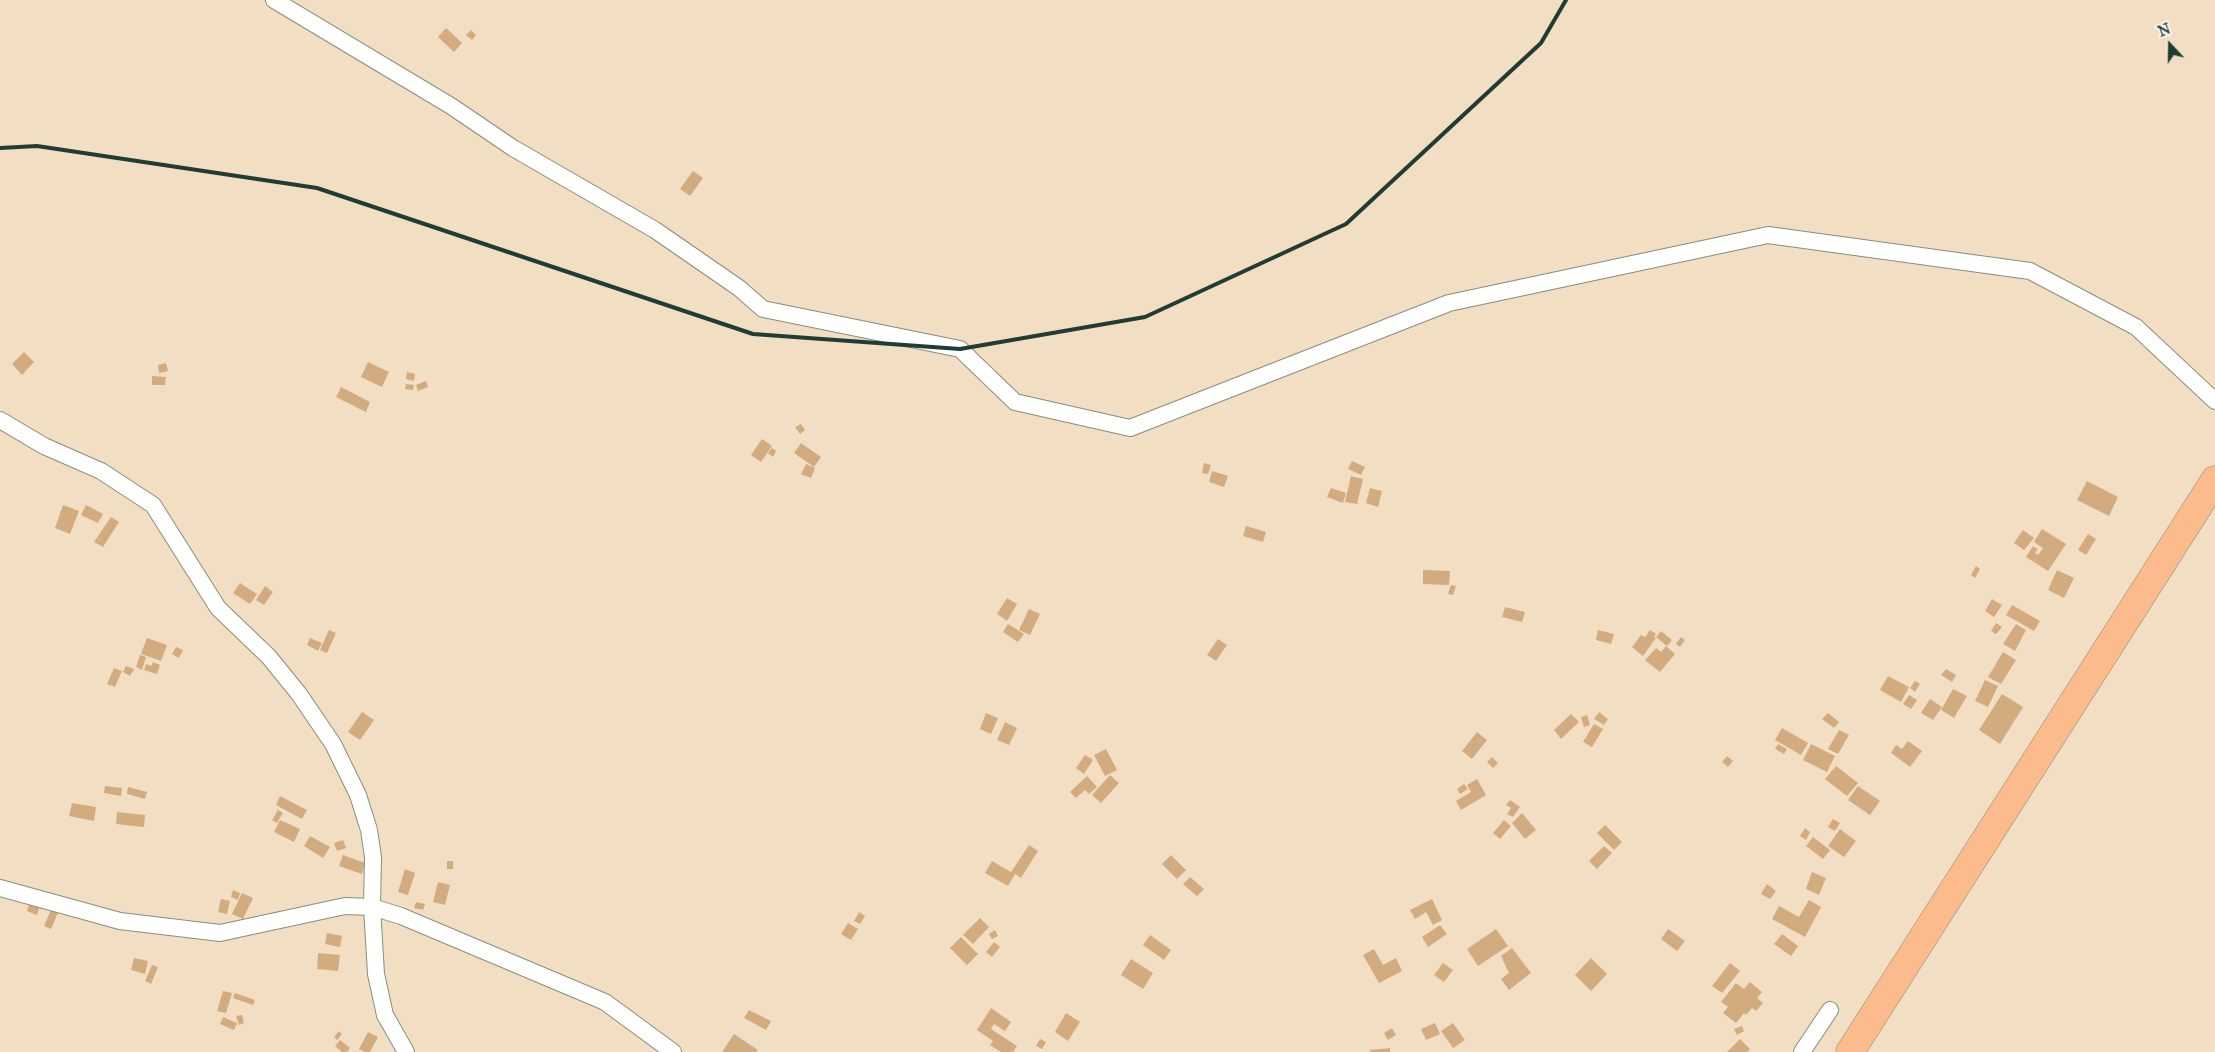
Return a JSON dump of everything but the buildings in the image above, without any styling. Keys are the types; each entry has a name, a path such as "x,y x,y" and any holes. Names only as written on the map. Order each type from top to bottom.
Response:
{"highway":[{"path":"1850,1052 2215,480"}],"street":[{"path":"274,0 427,92 513,148 655,230 739,288 763,308 960,349 1015,402 1130,428 1449,303 1768,235 2030,271 2136,327 2215,401"},
{"path":"0,420 44,446 101,471 153,505 218,608 269,657 299,694 333,744 358,795 369,830 373,857 372,907 376,974 384,1015 406,1052"},
{"path":"0,888 120,921 220,933 345,906 372,907 401,916 605,1002 673,1052"},
{"path":"1802,1052 1830,1010"}],"railway":[{"path":"0,148 37,146 317,188 753,334 960,349 1145,317 1346,224 1541,43 1566,0"}]}
